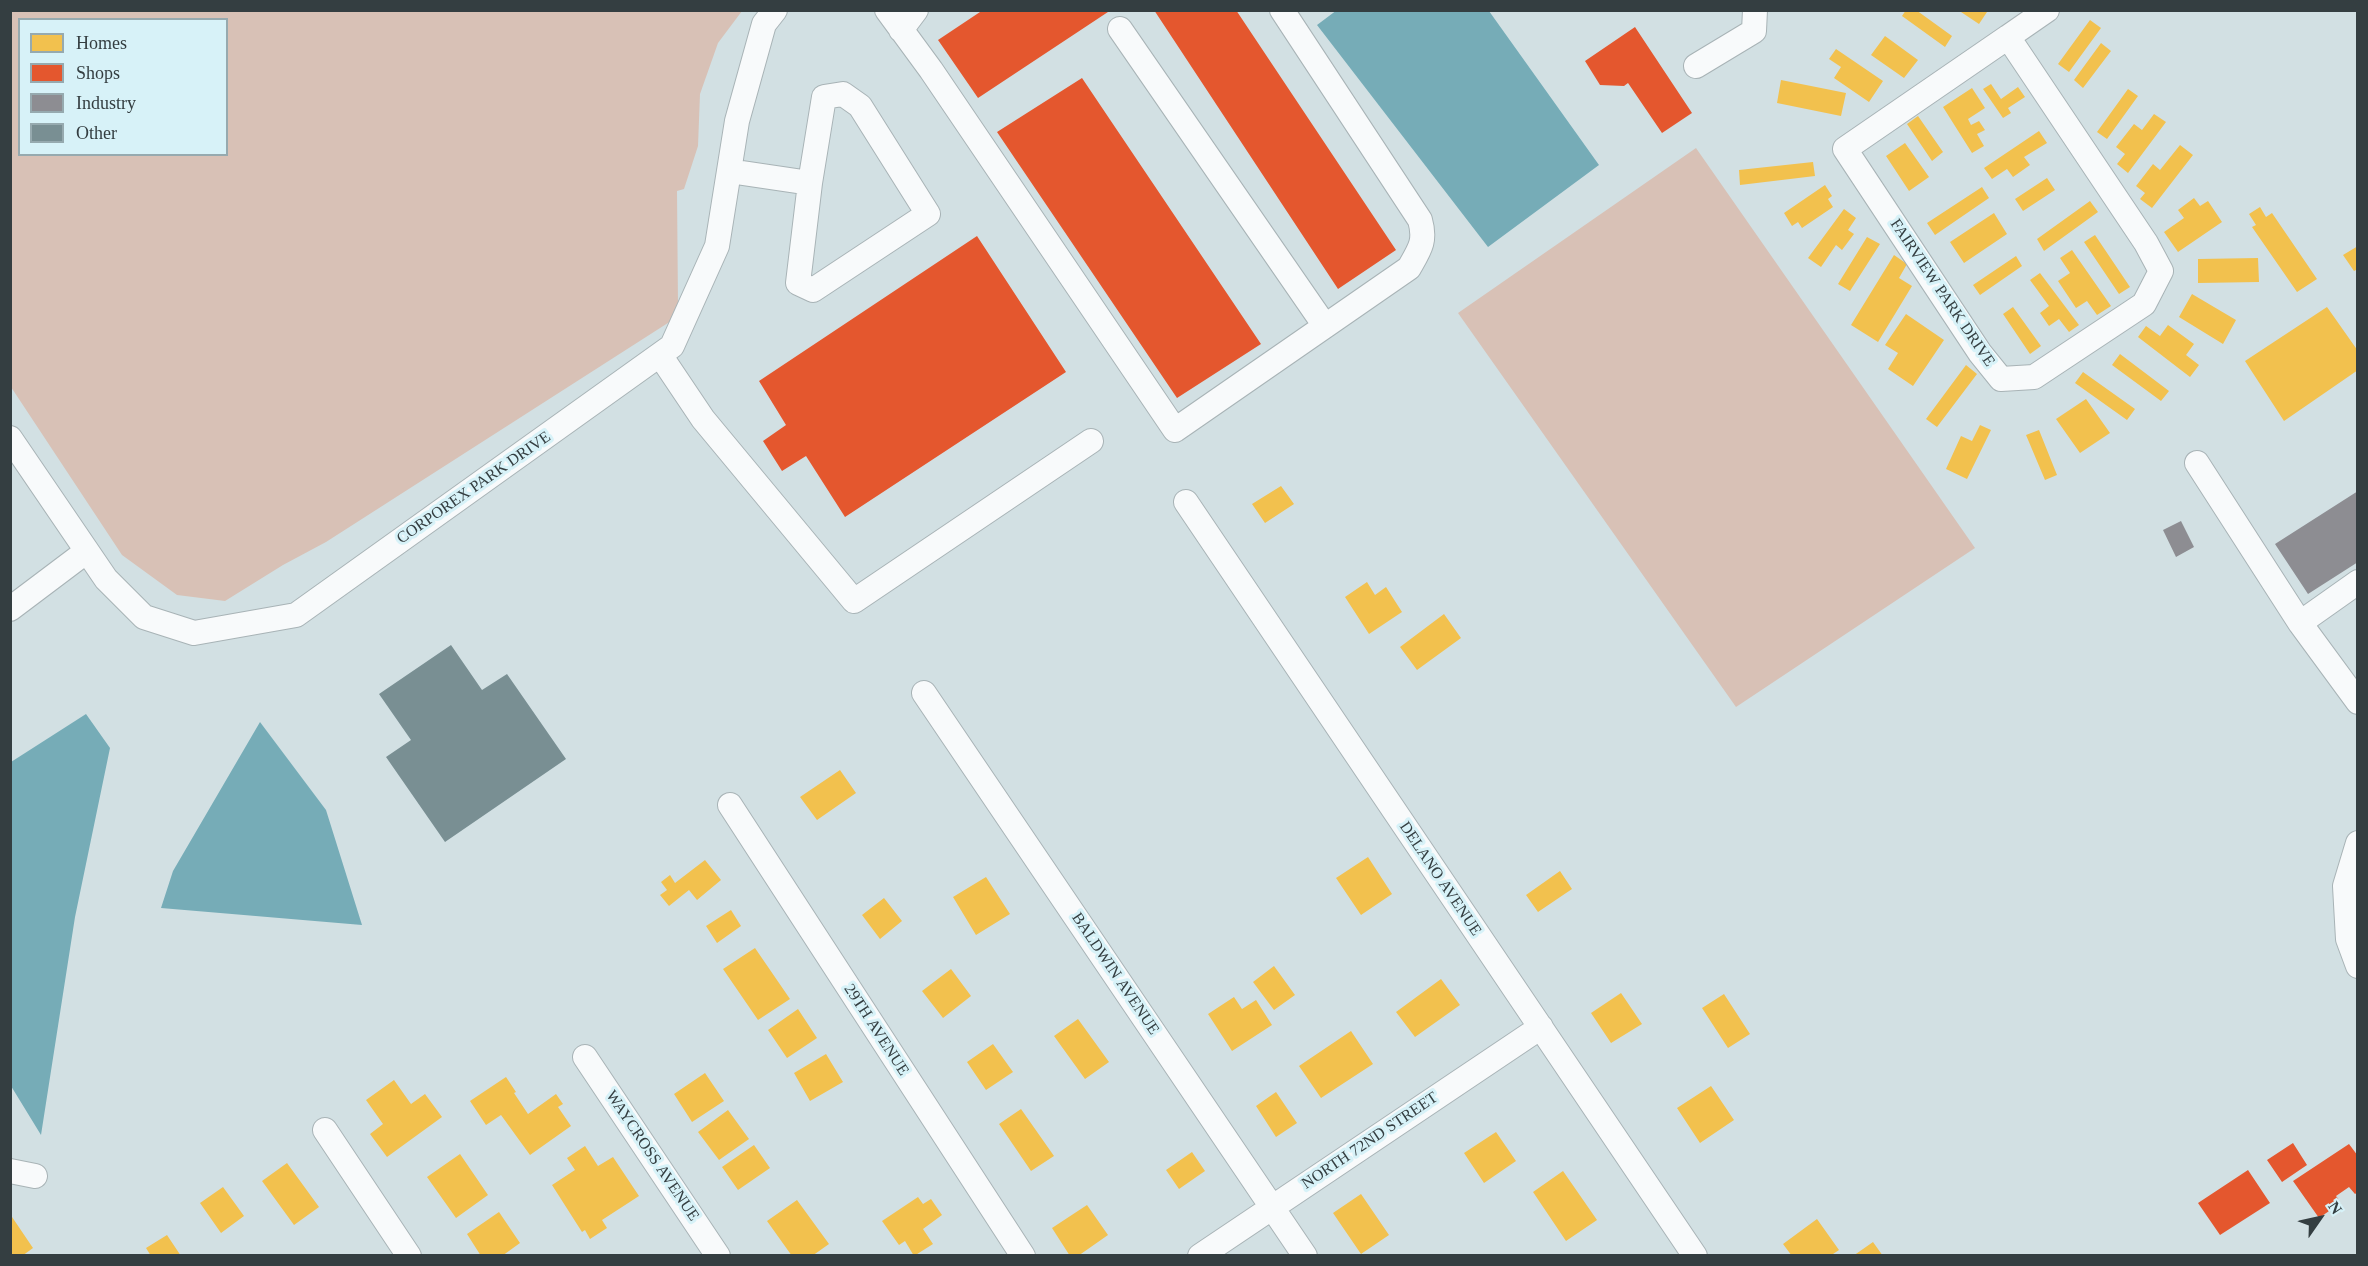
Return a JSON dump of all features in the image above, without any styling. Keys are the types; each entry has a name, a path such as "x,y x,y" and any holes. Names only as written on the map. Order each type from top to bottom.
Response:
{"street":[{"name":"CORPOREX PARK DRIVE","path":"10,438 106,579 144,617 194,633 296,615 672,346 717,246 736,121 764,24 775,10"},
{"path":"887,10 931,70 1175,430 1409,268 1420,250 1424,234 1420,220 1282,10"},
{"path":"902,30 916,10"},
{"path":"1696,66 1754,31 1755,10"},
{"name":"FAIRVIEW PARK DRIVE","path":"2007,37 2146,243 2160,271 2144,304 2034,377 2001,380 1980,353 1845,149 2007,37 2047,10"},
{"path":"1120,29 1325,326"},
{"path":"843,94 860,106 928,214 813,290 798,283 810,183 824,97 843,94"},
{"path":"729,171 810,183"},
{"path":"660,355 704,419 854,601 1091,441"},
{"path":"2197,463 2300,623 2358,702"},
{"name":"DELANO AVENUE","path":"1186,502 1695,1256"},
{"path":"10,609 87,551"},
{"path":"2300,623 2358,582"},
{"name":"BALDWIN AVENUE","path":"924,693 1305,1256"},
{"name":"29TH AVENUE","path":"730,805 1023,1256"},
{"path":"2358,843 2345,886 2348,939 2358,966"},
{"name":"NORTH 72ND STREET","path":"1200,1256 1540,1027"},
{"name":"WAYCROSS AVENUE","path":"585,1057 718,1256"},
{"path":"325,1130 409,1256"},
{"path":"10,1171 35,1176"}],"shaded area":[{"path":"10,11 742,11 718,43 700,94 698,146 684,189 677,191 678,305 671,321 326,542 283,565 225,601 177,595 122,555 11,387"},
{"path":"1696,148 1975,548 1736,707 1458,313"}],"water":[{"path":"1337,10 1489,11 1599,165 1488,247 1317,25"},
{"path":"86,714 110,748 75,917 41,1135 11,1086 11,762"},
{"path":"260,722 326,810 362,925 161,908 173,871"}],"building: Homes":[{"path":"1906,10 1916,10 1952,36 1945,47 1902,16"},
{"path":"1958,10 1985,10 1987,12 1979,24"},
{"path":"2090,20 2101,28 2069,72 2058,64"},
{"path":"1885,36 1918,60 1904,78 1871,55"},
{"path":"2101,43 2111,51 2083,88 2074,80"},
{"path":"1836,49 1883,81 1869,102 1834,78 1841,67 1829,59"},
{"path":"1781,80 1846,93 1841,116 1777,103"},
{"path":"1991,84 2001,99 2018,87 2025,97 2008,108 2011,113 2003,118 1983,89"},
{"path":"1972,88 1985,108 1968,119 1971,125 1979,121 1985,130 1977,134 1984,146 1972,153 1943,107"},
{"path":"2128,89 2138,96 2107,139 2097,132"},
{"path":"2154,114 2166,122 2128,173 2117,164 2125,154 2116,147 2134,124 2142,130"},
{"path":"1918,116 1943,152 1932,161 1907,124"},
{"path":"2039,131 2047,143 2024,157 2030,165 2013,177 2007,169 1992,179 1984,168"},
{"path":"1905,143 1929,177 1909,191 1886,156"},
{"path":"2180,145 2193,155 2152,208 2140,199 2145,193 2136,186 2153,164 2160,170"},
{"path":"1813,162 1815,176 1740,185 1739,170"},
{"path":"2047,178 2055,190 2023,211 2015,199"},
{"path":"1825,185 1832,196 1828,199 1833,207 1802,228 1798,222 1792,226 1784,213"},
{"path":"1982,187 1989,198 1935,235 1927,223"},
{"path":"2194,198 2200,206 2208,201 2222,222 2178,252 2164,232 2184,218 2178,210"},
{"path":"2090,201 2098,212 2044,251 2037,239"},
{"path":"2260,207 2266,217 2272,213 2317,279 2297,292 2252,227 2256,225 2249,214"},
{"path":"1844,209 1856,218 1848,230 1854,234 1842,250 1836,245 1821,267 1808,258"},
{"path":"1994,213 2007,234 1964,263 1950,242"},
{"path":"2095,235 2130,287 2119,294 2084,242"},
{"path":"1867,237 1880,244 1850,291 1838,284"},
{"path":"2358,246 2358,269 2354,271 2343,255"},
{"path":"2072,250 2111,306 2097,315 2087,301 2076,308 2058,281 2070,273 2060,258"},
{"path":"1894,255 1907,264 1899,278 1912,286 1878,342 1851,325"},
{"path":"2016,256 2022,266 1980,295 1973,285"},
{"path":"2258,258 2259,282 2198,283 2198,259"},
{"path":"2040,273 2079,325 2069,332 2059,319 2049,326 2040,313 2049,306 2030,280"},
{"path":"2192,294 2236,320 2223,344 2179,317"},
{"path":"2013,307 2041,346 2030,354 2003,314"},
{"path":"2327,307 2358,351 2358,370 2284,421 2245,361"},
{"path":"1906,314 1944,340 1913,386 1888,369 1898,353 1885,345"},
{"path":"2168,325 2194,344 2186,355 2199,365 2190,377 2138,337 2146,326 2160,336"},
{"path":"2120,354 2169,391 2161,401 2112,365"},
{"path":"1966,365 1977,374 1937,427 1926,419"},
{"path":"2083,372 2135,409 2127,420 2075,383"},
{"path":"2086,399 2110,433 2080,453 2056,419"},
{"path":"1980,425 1991,430 1967,479 1946,469 1961,436 1972,441"},
{"path":"2039,430 2057,475 2045,480 2026,435"},
{"path":"1281,486 1294,504 1265,523 1252,504"},
{"path":"1367,582 1375,595 1386,587 1402,612 1369,634 1345,597"},
{"path":"1444,614 1461,638 1417,670 1400,647"},
{"path":"840,770 856,793 817,820 800,797"},
{"path":"1368,857 1392,894 1361,915 1336,878"},
{"path":"705,860 721,880 697,900 689,890 669,906 660,895 667,890 661,882 670,875 675,883"},
{"path":"1560,871 1572,889 1538,912 1526,895"},
{"path":"986,877 1010,914 976,935 953,897"},
{"path":"884,898 902,921 880,939 862,915"},
{"path":"731,910 741,926 717,943 706,926"},
{"path":"755,948 790,999 758,1020 723,969"},
{"path":"1274,966 1295,995 1274,1010 1253,982"},
{"path":"951,969 971,996 943,1018 922,991"},
{"path":"1441,979 1460,1005 1415,1037 1396,1012"},
{"path":"1621,993 1642,1024 1611,1043 1591,1013"},
{"path":"1724,994 1750,1034 1728,1048 1702,1008"},
{"path":"1234,997 1242,1009 1256,1000 1272,1025 1232,1051 1208,1014"},
{"path":"798,1009 817,1038 787,1058 768,1030"},
{"path":"1078,1019 1109,1062 1085,1079 1054,1036"},
{"path":"1351,1031 1373,1064 1321,1098 1299,1066"},
{"path":"993,1044 1013,1072 986,1090 967,1062"},
{"path":"826,1054 843,1082 810,1101 794,1073"},
{"path":"705,1073 724,1101 692,1122 674,1094"},
{"path":"506,1077 528,1114 556,1094 563,1104 558,1107 571,1126 530,1155 501,1115 486,1125 470,1101"},
{"path":"394,1080 411,1104 425,1094 442,1117 387,1157 370,1134 383,1124 366,1100"},
{"path":"1711,1086 1734,1120 1700,1143 1677,1108"},
{"path":"1276,1092 1297,1123 1276,1137 1256,1106"},
{"path":"1021,1109 1054,1156 1031,1171 999,1124"},
{"path":"728,1110 749,1139 719,1160 698,1132"},
{"path":"1496,1132 1516,1161 1484,1183 1464,1153"},
{"path":"754,1145 770,1168 738,1190 722,1167"},
{"path":"585,1146 598,1166 613,1157 639,1196 602,1220 607,1228 590,1239 585,1230 582,1232 552,1185 575,1170 567,1158"},
{"path":"1192,1152 1205,1171 1179,1189 1166,1170"},
{"path":"460,1154 488,1195 456,1218 427,1177"},
{"path":"287,1163 319,1207 294,1225 262,1181"},
{"path":"1563,1171 1597,1220 1566,1241 1533,1192"},
{"path":"223,1187 244,1216 221,1233 200,1203"},
{"path":"1361,1194 1389,1235 1361,1254 1333,1213"},
{"path":"918,1197 923,1204 931,1199 942,1215 923,1229 933,1244 914,1256 905,1241 899,1245 882,1221"},
{"path":"797,1200 829,1244 812,1256 792,1256 767,1221"},
{"path":"1087,1205 1108,1235 1078,1256 1070,1256 1052,1228"},
{"path":"499,1212 520,1243 502,1256 481,1256 467,1234"},
{"path":"10,1214 33,1248 22,1256 10,1256"},
{"path":"1817,1219 1839,1250 1830,1256 1792,1256 1783,1244"},
{"path":"167,1235 181,1256 151,1256 146,1248"},
{"path":"1873,1242 1883,1256 1853,1256"}],"building: Shops":[{"path":"983,10 1111,10 978,98 938,40"},
{"path":"1154,10 1236,10 1396,250 1338,289"},
{"path":"1635,27 1692,113 1662,133 1628,83 1624,86 1600,85 1585,61"},
{"path":"1082,78 1261,344 1177,398 997,132"},
{"path":"977,236 1066,372 845,517 806,456 782,471 763,441 786,425 759,381"},
{"path":"2293,1143 2307,1165 2282,1182 2267,1160"},
{"path":"2349,1144 2358,1156 2358,1192 2355,1194 2349,1187 2336,1196 2339,1200 2330,1205 2332,1209 2319,1218 2293,1181"},
{"path":"2248,1170 2270,1203 2220,1235 2198,1203"}],"building: Industry":[{"path":"2358,491 2358,562 2308,594 2275,544"},
{"path":"2181,521 2194,547 2176,557 2163,530"}],"building: Other":[{"path":"451,645 482,690 507,674 566,759 445,842 386,757 411,740 379,694"}]}
